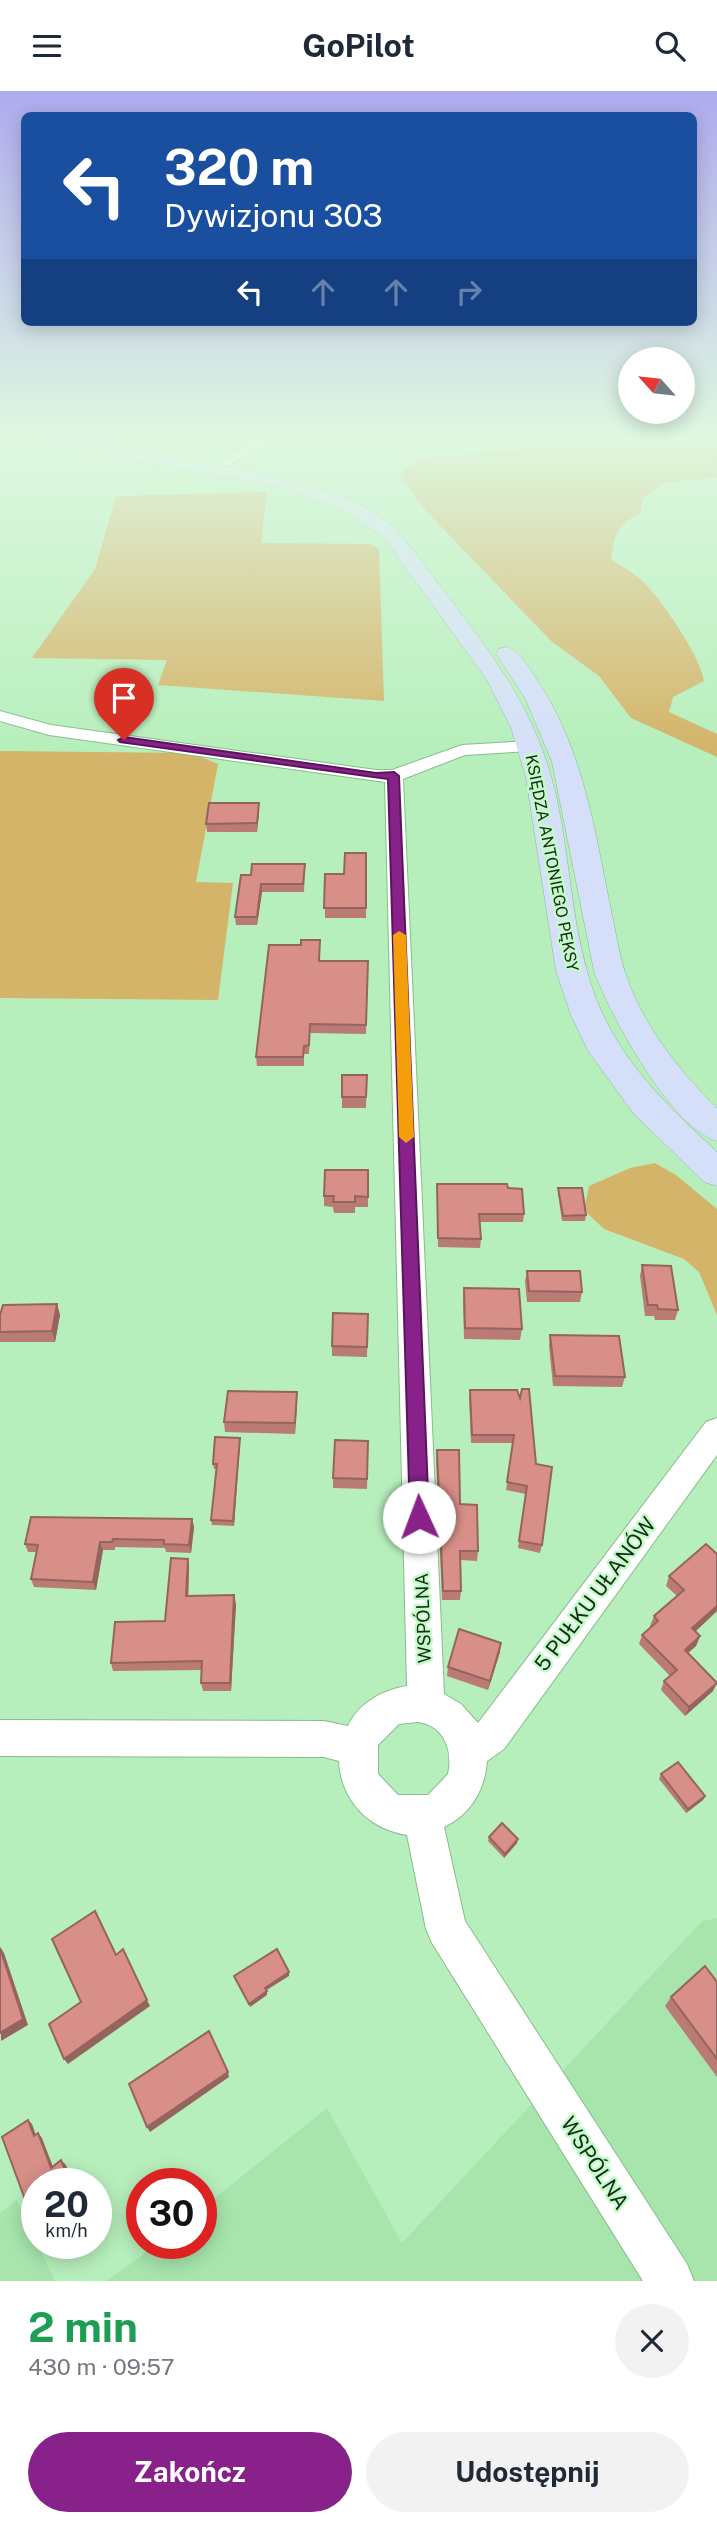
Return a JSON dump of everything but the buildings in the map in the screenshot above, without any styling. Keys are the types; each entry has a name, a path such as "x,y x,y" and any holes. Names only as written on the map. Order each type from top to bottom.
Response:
{"main road":[{"name":"KSIĘDZA ANTONIEGO PĘKSY","path":"397,541 507,694 530,746 539,778 571,971 587,1015 605,1051 646,1106 717,1173"},
{"name":"KSIĘDZA ANTONIEGO PĘKSY","path":"422,541 515,664 543,707 561,747 570,779 609,971 617,995 633,1029 656,1063 717,1129"}],"street":[{"path":"0,716 61,732 376,776 394,776 462,750 530,746"},
{"name":"WSPÓLNA","path":"394,776 426,1705"},
{"name":"5 PUŁKU UŁANÓW","path":"468,1753 491,1737 717,1431"},
{"path":"408,1703 426,1705 441,1712 454,1723 463,1737 468,1753 466,1779 453,1801 439,1811 423,1817 406,1817 388,1811 373,1799 363,1783 358,1766 359,1747 365,1730 376,1716 391,1707 408,1703"},
{"path":"0,1738 324,1739 359,1747"},
{"name":"WSPÓLNA","path":"423,1817 446,1929 670,2281"}],"shaded area":[{"path":"103,541 371,544 379,549 384,701 158,685 167,660 32,658 95,569"},
{"path":"455,541 615,541 611,559 636,575 647,586 678,626 701,670 704,681 673,697 669,712 717,734 717,757 631,718 599,676 551,641"},
{"path":"0,751 192,753 218,764 196,882 233,883 218,1000 0,998"},
{"path":"655,1163 676,1175 717,1209 717,1315 699,1272 684,1259 604,1229 584,1210 589,1186 630,1168"},
{"path":"717,1918 717,2281 107,2281 137,2259 217,2259 217,2196 327,2108 402,2243 702,1921"},
{"path":"17,2200 21,2209 21,2259 45,2259 55,2281 0,2281 0,2213"}],"slow traffic":[{"path":"399,935 406,1137"}],"route":[{"path":"124,740 376,776 394,776 419,1517"}]}
